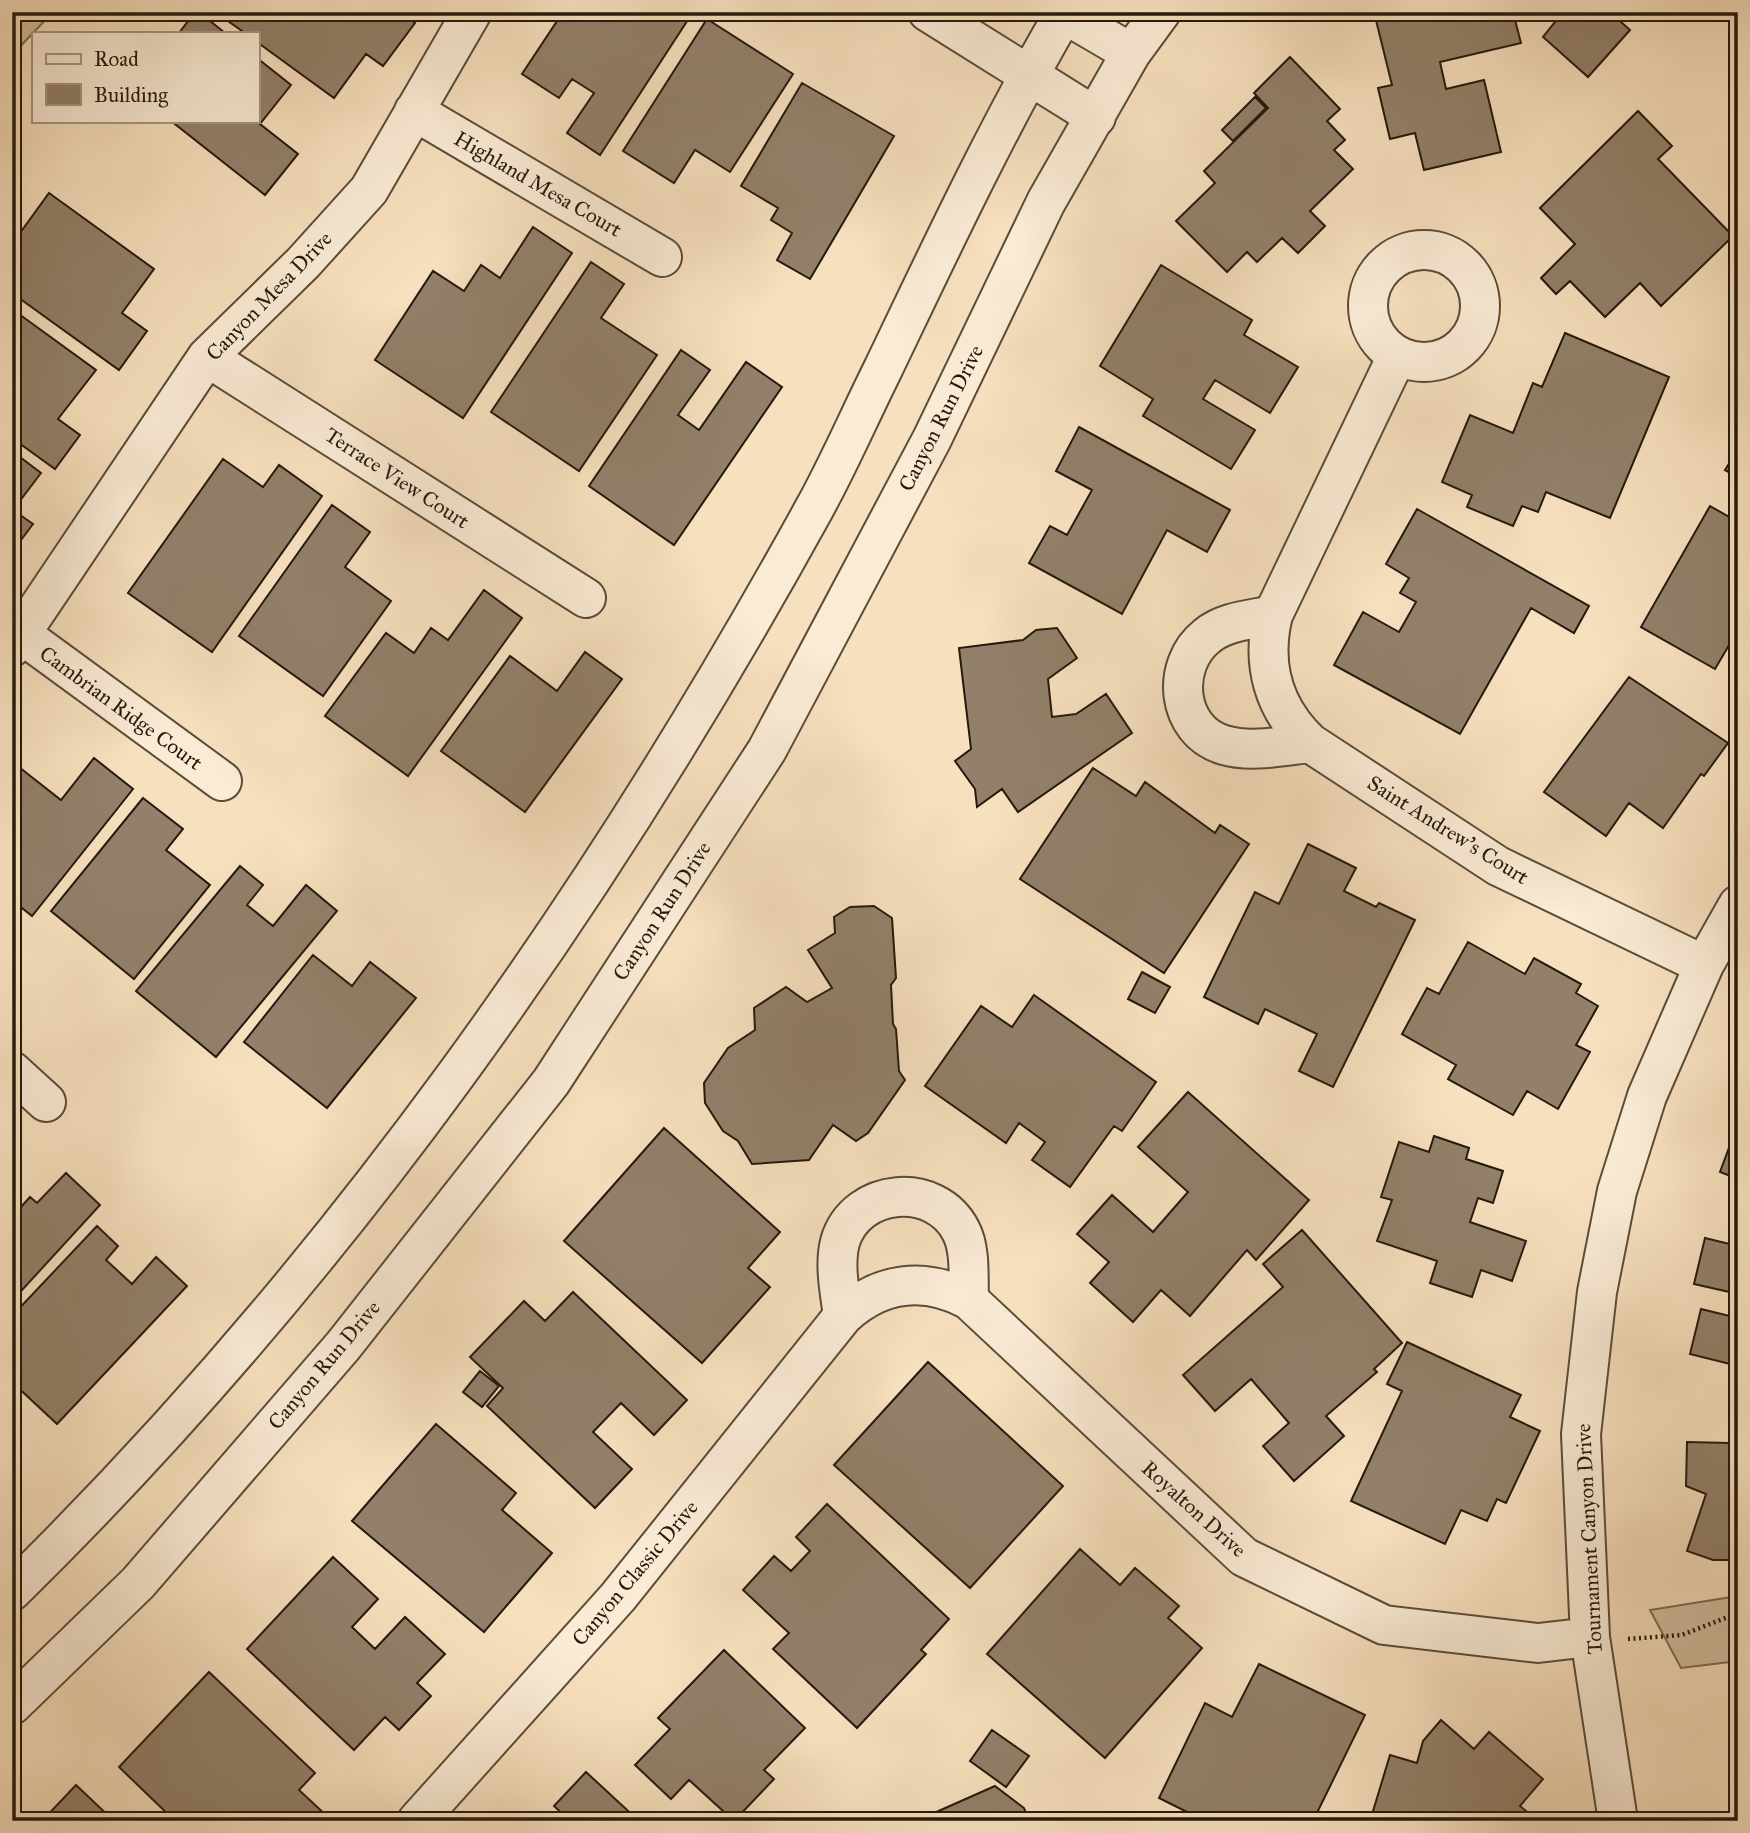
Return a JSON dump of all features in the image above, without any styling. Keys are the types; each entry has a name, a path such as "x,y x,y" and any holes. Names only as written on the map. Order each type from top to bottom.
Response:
{"street":[{"name":"Canyon Mesa Drive","path":"17,641 207,357 303,263 369,190 472,12"},
{"path":"928,12 1096,117"},
{"name":"Canyon Run Drive","path":"12,1706 138,1583 343,1346 551,1082 767,750 932,439 1046,202 1131,52 1161,12"},
{"path":"12,1591 142,1457 280,1299 403,1149 545,953 683,738 812,513 1030,74 1063,13 1131,52"},
{"name":"Highland Mesa Court","path":"414,111 662,257"},
{"name":"Saint Andrew's Court","path":"1397,356 1273,615 1267,643 1272,685 1283,711 1310,743 1498,866 1703,965"},
{"name":"Terrace View Court","path":"207,357 586,598"},
{"path":"1273,615 1220,628 1196,646 1184,674 1185,704 1201,730 1227,746 1242,749 1310,743"},
{"name":"Cambrian Ridge Court","path":"17,641 222,781"},
{"name":"Tournament Canyon Drive","path":"1618,1821 1590,1637 1581,1434 1597,1292 1617,1191 1647,1096 1703,965 1738,905"},
{"path":"12,1072 47,1102"},
{"path":"842,1316 838,1259 843,1235 856,1216 869,1206 898,1196 929,1201 949,1214 959,1227 965,1241 969,1300"},
{"name":"Royalton Drive","path":"902,1285 937,1287 969,1300 1244,1557 1384,1625 1538,1643 1590,1637"},
{"name":"Canyon Classic Drive","path":"416,1821 618,1597 842,1316 870,1296 902,1285"}],"path":[{"path":"1590,1637 1646,1639 1682,1635 1738,1612"}],"shaded area":[{"path":"12,12 53,12 32,32 12,55"},
{"path":"1738,1596 1738,1661 1681,1668 1650,1610"}],"building":[{"path":"195,12 199,12 224,32 180,32"},
{"path":"215,12 400,12 415,23 383,66 366,54 334,98 259,43 259,32 244,32"},
{"path":"563,12 693,12 600,155 567,133 594,93 572,79 559,98 522,74"},
{"path":"1374,12 1513,12 1521,43 1440,62 1446,89 1484,80 1501,152 1424,170 1415,133 1390,139 1378,88 1392,85"},
{"path":"1563,12 1610,12 1630,30 1588,77 1543,37"},
{"path":"707,19 793,74 730,172 695,150 674,183 623,151"},
{"path":"1290,57 1340,109 1327,121 1345,140 1334,150 1353,169 1310,211 1325,226 1298,253 1282,238 1257,262 1247,252 1227,272 1176,221 1215,183 1204,171 1268,108 1254,93"},
{"path":"259,60 291,85 260,124 298,154 265,195 172,122 259,122"},
{"path":"802,83 894,136 810,279 777,260 792,233 771,220 778,208 741,186"},
{"path":"1255,97 1266,108 1233,141 1222,130"},
{"path":"1638,111 1672,146 1658,159 1733,236 1661,306 1640,283 1605,317 1570,281 1556,294 1541,278 1575,244 1540,208"},
{"path":"49,193 154,269 122,313 147,331 119,370 12,293 12,244"},
{"path":"533,227 572,253 463,418 375,360 433,271 464,291 481,265 500,278"},
{"path":"591,262 624,284 601,318 657,355 579,471 491,412"},
{"path":"1161,265 1252,320 1244,335 1298,367 1270,413 1215,380 1203,399 1255,430 1231,469 1143,416 1153,399 1100,366"},
{"path":"12,309 96,370 58,419 80,435 55,469 12,438"},
{"path":"1565,333 1669,377 1610,518 1546,492 1538,512 1522,506 1513,526 1467,507 1472,495 1442,482 1470,415 1513,433 1533,383 1542,387"},
{"path":"681,350 710,370 678,415 699,430 746,362 782,387 674,545 589,486"},
{"path":"1079,427 1230,510 1207,552 1167,530 1122,614 1029,563 1050,526 1067,535 1092,490 1056,471"},
{"path":"1738,449 1738,477 1725,470"},
{"path":"12,451 41,473 13,510 33,524 12,552"},
{"path":"223,459 263,487 279,465 322,496 212,652 128,593"},
{"path":"332,505 370,532 345,567 391,601 323,696 239,636"},
{"path":"1710,506 1738,522 1738,630 1715,669 1641,627"},
{"path":"1417,509 1589,606 1574,633 1531,608 1460,734 1334,665 1363,612 1399,632 1416,602 1400,593 1409,578 1386,564"},
{"path":"484,590 522,618 408,776 325,716 386,633 414,653 431,628 448,640"},
{"path":"1057,628 1077,658 1048,679 1052,717 1076,714 1106,694 1132,733 1018,812 1002,789 977,807 975,789 955,761 971,749 959,648 1023,640 1036,630"},
{"path":"585,652 622,679 525,812 441,751 510,656 557,691"},
{"path":"1629,677 1728,743 1704,776 1701,774 1663,828 1629,803 1606,836 1544,792"},
{"path":"94,758 133,789 32,916 12,900 12,775 19,767 61,800"},
{"path":"1093,768 1136,796 1145,782 1215,833 1220,825 1249,844 1164,973 1020,879"},
{"path":"143,798 183,829 166,850 210,885 134,979 51,911"},
{"path":"1308,844 1356,868 1344,891 1376,907 1379,903 1415,920 1333,1087 1299,1071 1317,1034 1265,1009 1258,1024 1204,997 1255,892 1279,904"},
{"path":"240,866 263,885 247,905 273,926 306,885 337,911 216,1057 136,991"},
{"path":"874,906 892,918 896,978 891,985 893,1024 896,1029 899,1071 905,1080 868,1133 856,1141 833,1125 809,1160 752,1164 738,1141 723,1131 705,1103 704,1083 728,1048 755,1030 754,1008 786,987 807,1002 832,988 808,950 835,933 834,917 850,907"},
{"path":"1468,942 1525,974 1534,958 1581,984 1576,993 1598,1006 1576,1045 1590,1052 1558,1109 1527,1091 1513,1115 1448,1079 1456,1065 1402,1034 1427,988 1439,994"},
{"path":"313,955 352,986 370,962 416,998 327,1108 244,1042"},
{"path":"1142,972 1170,987 1155,1013 1128,999"},
{"path":"1034,995 1156,1082 1122,1131 1114,1126 1070,1187 1032,1160 1045,1142 1019,1123 1006,1143 925,1086 981,1006 1012,1027"},
{"path":"1188,1092 1309,1200 1256,1260 1247,1250 1190,1316 1161,1290 1133,1322 1090,1283 1109,1262 1077,1234 1112,1195 1153,1232 1188,1192 1138,1147"},
{"path":"664,1128 780,1232 748,1268 770,1287 702,1363 564,1241"},
{"path":"1434,1136 1469,1148 1466,1159 1503,1171 1493,1203 1478,1198 1470,1222 1526,1241 1512,1281 1481,1270 1472,1297 1430,1283 1437,1261 1377,1241 1392,1200 1381,1197 1399,1142 1429,1152"},
{"path":"1733,1137 1738,1138 1738,1179 1720,1172"},
{"path":"66,1173 100,1205 12,1301 12,1217 30,1197 37,1203"},
{"path":"97,1226 118,1246 106,1260 132,1284 156,1257 187,1286 57,1424 12,1382 12,1316"},
{"path":"1302,1230 1402,1343 1374,1369 1377,1372 1326,1416 1344,1436 1294,1481 1263,1446 1289,1423 1251,1379 1215,1411 1183,1375 1283,1287 1263,1264"},
{"path":"1705,1238 1738,1246 1738,1294 1694,1284"},
{"path":"573,1292 687,1400 654,1435 621,1403 593,1432 632,1469 595,1508 487,1406 503,1388 470,1357 524,1301 545,1321"},
{"path":"1701,1309 1738,1318 1738,1366 1690,1354"},
{"path":"1407,1342 1521,1395 1510,1417 1540,1431 1506,1503 1497,1499 1487,1521 1461,1510 1445,1544 1351,1501 1402,1391 1387,1384"},
{"path":"928,1362 1063,1486 970,1588 834,1465"},
{"path":"480,1371 499,1386 482,1407 463,1392"},
{"path":"1738,1422 1736,1560 1713,1560 1687,1551 1706,1494 1686,1486 1687,1442 1730,1443"},
{"path":"436,1424 516,1493 502,1510 552,1553 484,1632 352,1521"},
{"path":"827,1504 949,1619 921,1650 926,1654 857,1728 773,1649 789,1633 743,1590 774,1556 791,1571 810,1551 796,1537"},
{"path":"1080,1549 1120,1585 1135,1568 1179,1606 1168,1618 1202,1648 1105,1758 987,1654"},
{"path":"333,1557 378,1599 352,1627 375,1649 405,1617 445,1654 417,1683 431,1696 399,1730 385,1717 354,1750 247,1649"},
{"path":"724,1650 805,1728 764,1770 774,1779 734,1821 689,1780 671,1799 635,1765 670,1729 658,1718"},
{"path":"1259,1664 1365,1715 1313,1821 1239,1821 1226,1814 1222,1821 1205,1821 1159,1798 1205,1703 1232,1717"},
{"path":"209,1672 315,1773 299,1790 329,1818 326,1821 175,1821 119,1767"},
{"path":"1441,1720 1474,1749 1489,1732 1543,1779 1520,1806 1538,1821 1370,1821 1390,1755 1417,1763 1423,1741"},
{"path":"992,1730 1029,1756 1006,1787 970,1761"},
{"path":"586,1772 639,1821 570,1821 554,1806"},
{"path":"76,1785 114,1821 42,1821"},
{"path":"995,1786 1024,1808 1029,1821 916,1821"}]}
